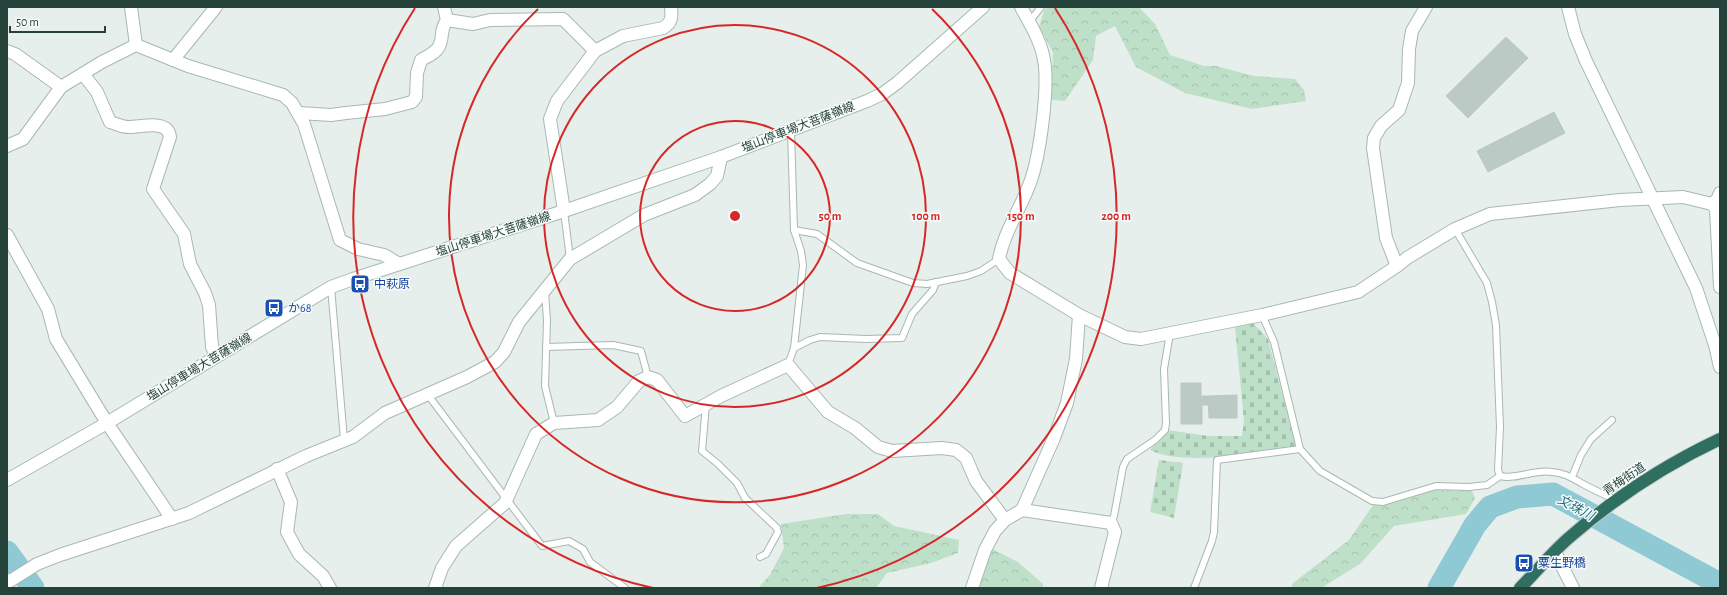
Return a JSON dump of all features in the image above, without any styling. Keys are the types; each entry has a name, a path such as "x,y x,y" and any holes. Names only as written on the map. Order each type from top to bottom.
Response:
{"highway":[{"name":"青梅街道","path":"1520,588 1571,536 1616,500 1668,467 1720,440"}],"street":[{"path":"131,7 136,45"},
{"path":"173,60 216,7"},
{"path":"299,113 346,114 385,109 412,102 416,96 417,73 421,60 433,53 440,44 441,29 447,20 444,7"},
{"path":"564,211 550,119 557,101 595,52 623,36 663,28 669,25 671,20 671,7"},
{"name":"塩山停車場大菩薩嶺線","path":"7,480 107,423 331,287 564,211 721,157 791,131 882,94 897,83 983,7"},
{"path":"1021,7 1038,40 1044,60 1045,77 1042,119 1031,180 1002,247 999,259 1010,273 1080,315 1125,337 1141,339 1262,315 1358,292 1398,266 1407,258 1455,229 1490,214 1620,200 1683,197 1712,204 1716,209 1720,286"},
{"path":"1398,266 1386,238 1373,148 1374,138 1381,126 1399,110 1408,83 1409,48 1412,31 1426,7"},
{"path":"1568,7 1575,34 1586,61 1654,198 1696,288 1718,342 1720,367"},
{"path":"447,20 473,24 490,20 563,19 595,52"},
{"path":"136,45 188,66 283,95 299,113 304,124 340,240 358,249 384,255 399,264"},
{"path":"7,146 23,139 61,87 136,45"},
{"path":"7,51 15,54 61,87"},
{"path":"83,74 97,92 110,122 129,127 159,126 166,128 170,132 170,137 153,189 184,234 190,264 205,293 209,305 212,347 217,356"},
{"path":"8,581 37,564 189,513 277,469 353,437 385,413 467,377 495,362 504,352 519,322 570,259 644,215 695,195 710,184 717,176 721,157"},
{"path":"1712,204 1717,200 1720,193"},
{"path":"7,235 48,309 56,339 107,423 172,519"},
{"path":"973,585 985,550 995,531 1005,520 1022,510 1054,438 1067,402 1076,359 1080,315"},
{"path":"435,588 442,568 456,546 505,503 536,434 554,423 598,420 617,406 640,381 648,377 657,380 685,416 721,396 788,366 828,412 855,428 878,447 892,451 942,448 956,450 966,458 976,481 1005,520"},
{"path":"277,469 291,502 288,532 299,554 322,576 330,588"},
{"path":"1022,510 1111,523 1114,532 1101,588"},
{"path":"1554,552 1573,588"}],"lane":[{"path":"1029,22 1041,7"},
{"path":"788,366 794,348 802,265 801,251 794,230 791,131"},
{"path":"564,211 570,259"},
{"path":"1455,229 1487,283 1492,302 1496,325 1500,427 1498,470 1500,476"},
{"path":"794,230 817,234 856,263 913,283 927,284 967,276 981,271 999,259"},
{"path":"794,348 820,337 866,339 902,338 912,314 933,290 936,282"},
{"path":"331,287 344,440"},
{"path":"545,291 547,320 545,386 554,423"},
{"path":"1262,315 1274,342 1300,450 1320,471 1372,501 1383,502 1436,486 1469,487 1487,485 1500,476 1509,478 1523,474 1551,471 1572,477 1582,484 1616,500"},
{"path":"1111,523 1114,516 1123,468 1127,459 1155,440 1164,430 1166,424 1164,369 1170,333"},
{"path":"546,347 613,345 641,351 648,377"},
{"path":"428,395 542,546 569,541 583,549 590,562 625,588"},
{"path":"706,404 702,451 738,483 745,498 777,528 778,532 766,554 760,557"},
{"path":"1572,477 1581,455 1591,439 1612,420"},
{"path":"1194,588 1214,532 1217,460 1300,450"}],"green space":[{"path":"1047,7 1139,7 1155,24 1170,55 1204,66 1216,66 1254,76 1295,79 1304,90 1306,101 1252,109 1185,93 1136,67 1115,26 1096,36 1093,60 1065,101 1051,100 1053,52 1039,27 1044,11"},
{"path":"1253,323 1268,339 1296,447 1242,455 1201,458 1165,455 1150,450 1167,430 1208,436 1242,436 1244,421 1235,327"},
{"path":"1159,460 1183,463 1174,518 1150,512"},
{"path":"1436,490 1472,491 1475,498 1466,514 1394,526 1360,564 1321,588 1291,588 1293,583 1349,540 1373,505 1389,504"},
{"path":"846,514 878,514 894,526 959,540 958,553 931,563 887,573 876,588 758,588 770,575 784,548 781,524"},
{"path":"992,549 1018,562 1043,584 1043,588 980,588 981,575"}],"building":[{"path":"1506,37 1528,58 1468,118 1446,96"},
{"path":"1554,112 1565,133 1488,172 1477,151"},
{"path":"1181,383 1201,383 1201,396 1208,396 1209,405 1202,405 1202,424 1181,424"},
{"path":"1237,395 1237,418 1209,418 1208,396"}],"waterway":[{"name":"文珠川","path":"1439,588 1475,525 1490,507 1517,497 1553,494 1720,584"},
{"path":"7,552 33,588"}],"place":[{"name":"中萩原","path":"360,284"},
{"name":"か68","path":"274,308"},
{"name":"粟生野橋","path":"1524,563"}]}
